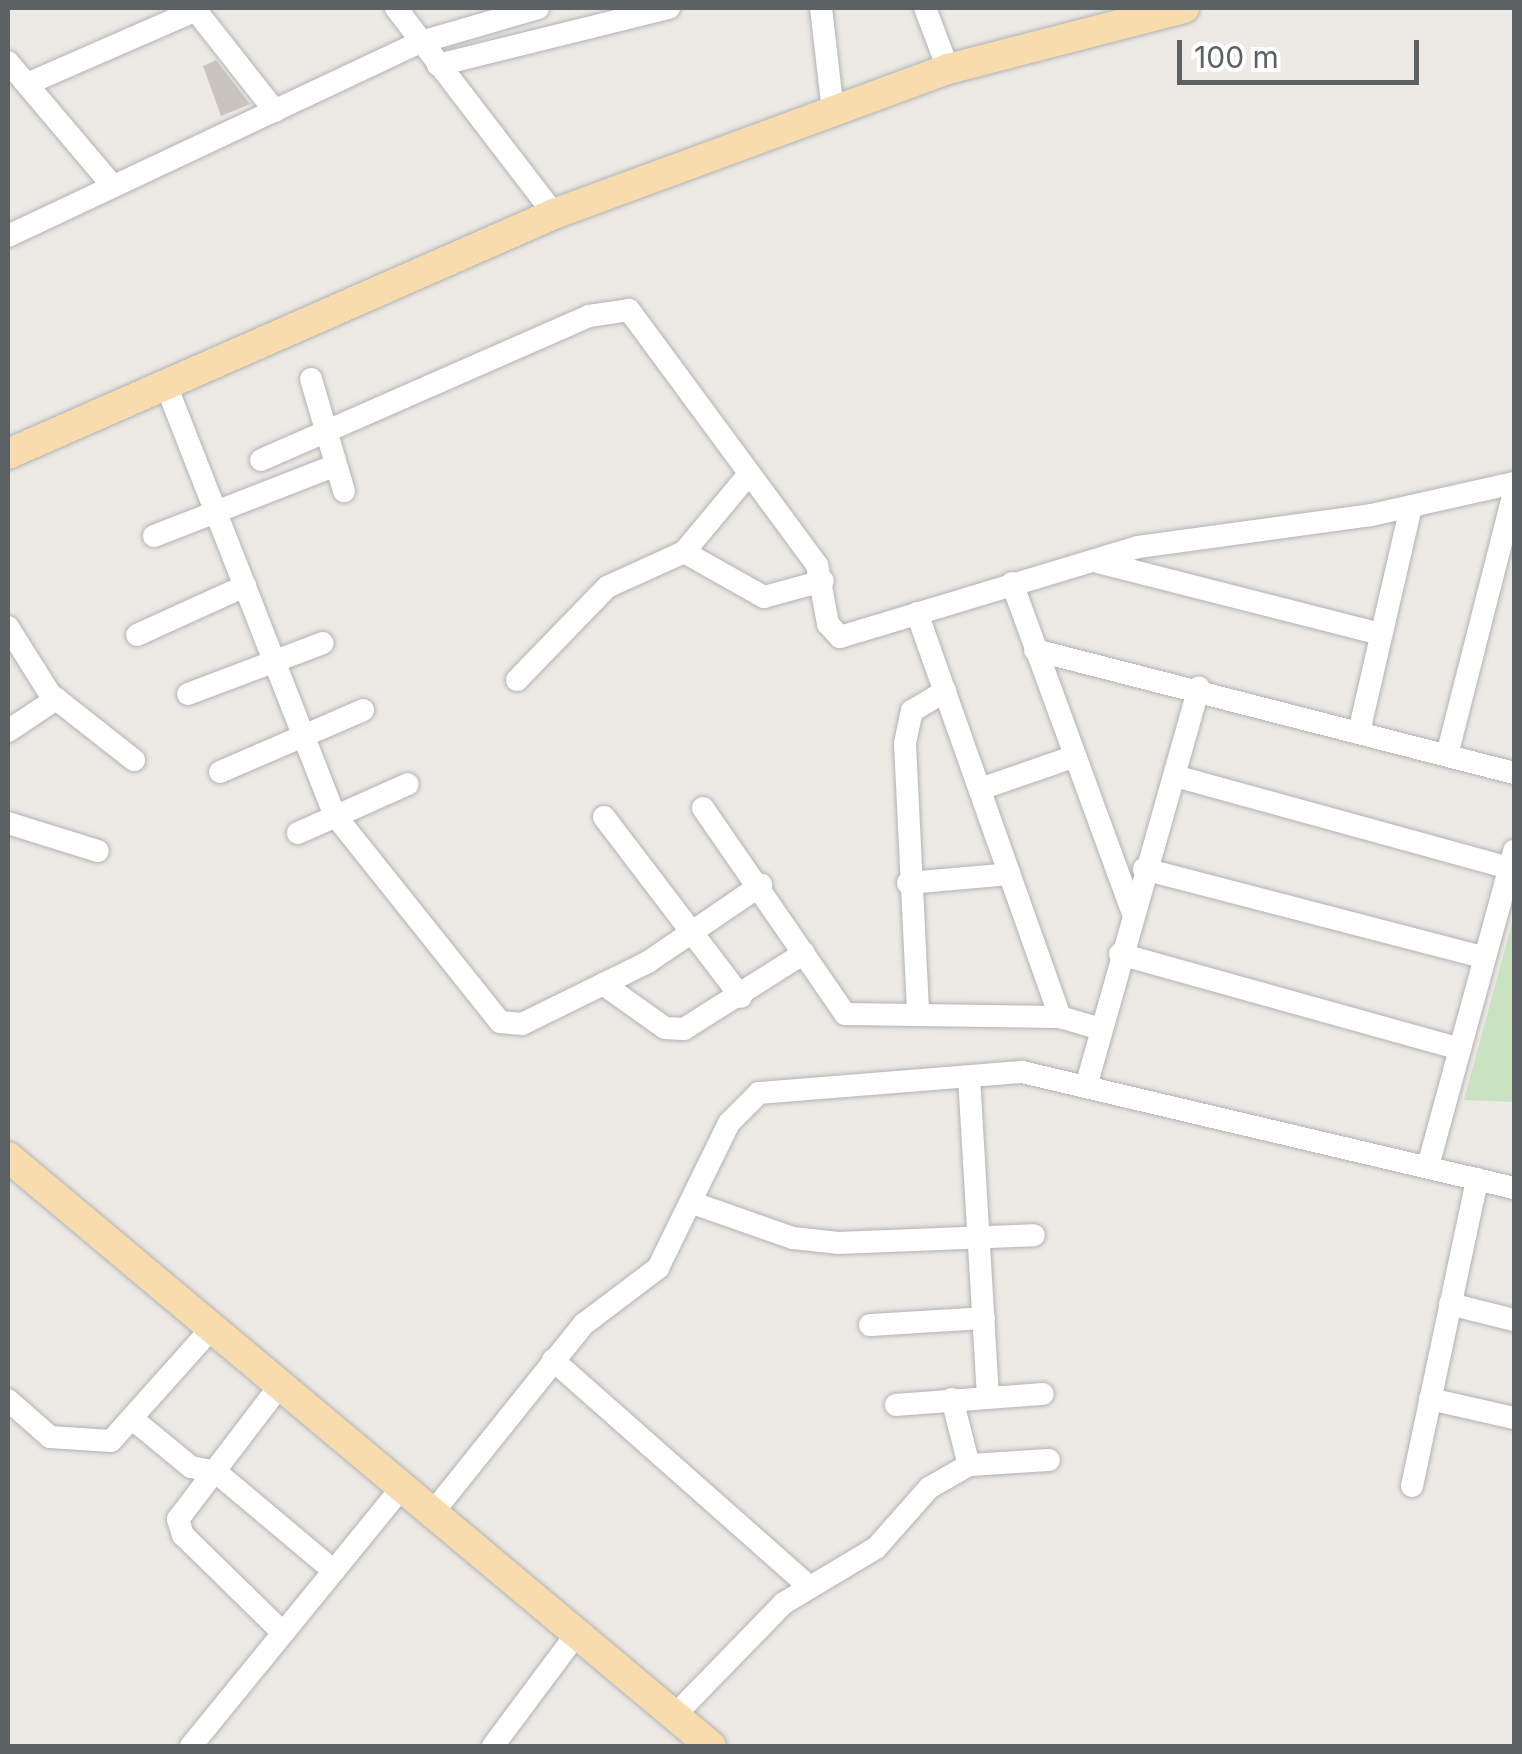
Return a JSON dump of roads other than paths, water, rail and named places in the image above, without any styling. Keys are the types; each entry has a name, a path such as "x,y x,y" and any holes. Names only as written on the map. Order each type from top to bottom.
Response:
{"main road":[{"path":"8,454 554,214 948,68 1184,8"},
{"path":"8,1157 711,1746"}],"street":[{"path":"396,8 554,214"},
{"path":"9,232 481,15 538,8"},
{"path":"438,66 603,14 669,8"},
{"path":"821,8 833,111"},
{"path":"926,8 948,68"},
{"path":"26,84 195,9 276,111"},
{"path":"8,62 110,184"},
{"path":"261,460 589,316 628,310 823,582 828,624 840,637 1094,561 1411,506 1514,483"},
{"path":"311,380 344,490"},
{"path":"166,385 245,586 297,738 334,814 500,1022 522,1024 604,984 762,886"},
{"path":"154,536 336,465"},
{"path":"517,680 607,588 684,552 749,474"},
{"path":"1447,755 1514,492"},
{"path":"1358,732 1411,506"},
{"path":"684,552 764,597 823,582"},
{"path":"1094,561 1381,634"},
{"path":"1012,583 1132,910"},
{"path":"137,635 245,586"},
{"path":"918,613 1060,1017"},
{"path":"8,631 56,699 134,760"},
{"path":"188,694 322,643"},
{"path":"1035,650 1199,688 1514,774"},
{"path":"1087,1083 1132,910 1176,776 1199,688"},
{"path":"918,1010 908,883 906,730 918,704 945,691"},
{"path":"8,731 56,699"},
{"path":"220,772 363,710"},
{"path":"980,789 1074,757"},
{"path":"1176,776 1512,859 1428,1166"},
{"path":"298,832 408,784"},
{"path":"703,808 762,886 846,1014 918,1010 1060,1017 1100,1028"},
{"path":"604,817 694,930 740,997"},
{"path":"8,823 98,851"},
{"path":"1144,868 1485,958"},
{"path":"908,883 1010,874"},
{"path":"604,984 674,1030 740,997 804,953"},
{"path":"1120,954 1460,1049"},
{"path":"434,1511 553,1360 592,1317 639,1289 693,1203 729,1123 758,1093 1022,1072 1087,1083 1514,1188"},
{"path":"969,1077 988,1396"},
{"path":"1412,1486 1477,1179"},
{"path":"693,1203 793,1238 979,1240 1034,1235"},
{"path":"1450,1304 1514,1320"},
{"path":"870,1326 984,1318"},
{"path":"10,1408 50,1436 90,1446 135,1421 213,1327"},
{"path":"553,1360 810,1587"},
{"path":"281,1384 216,1472 182,1506 183,1535 283,1633"},
{"path":"896,1404 1042,1394"},
{"path":"952,1400 969,1465"},
{"path":"1430,1400 1514,1418"},
{"path":"135,1421 191,1467 216,1472 334,1571"},
{"path":"675,1716 743,1640 810,1587 876,1548 929,1488 969,1465 1049,1460"},
{"path":"191,1746 403,1486"},
{"path":"493,1746 578,1632"}]}
